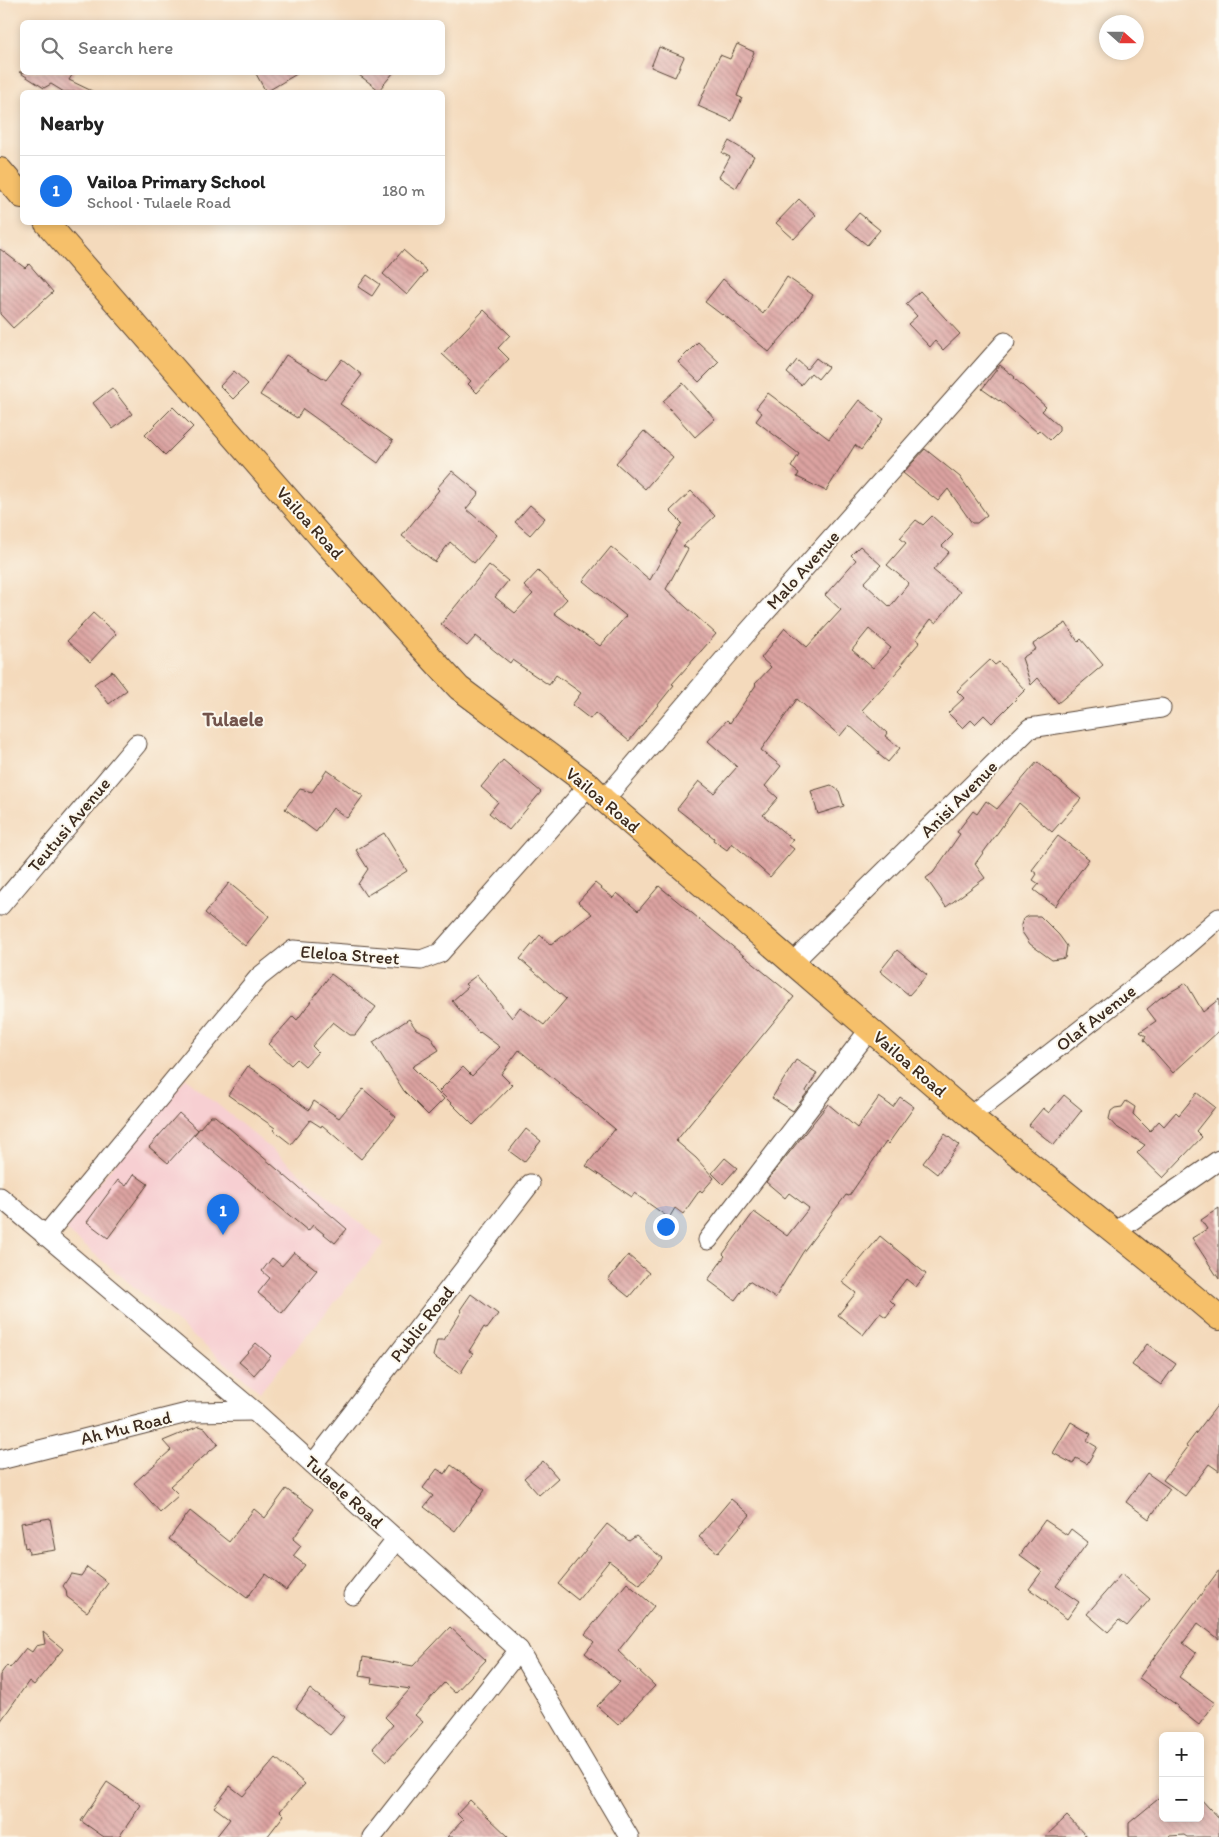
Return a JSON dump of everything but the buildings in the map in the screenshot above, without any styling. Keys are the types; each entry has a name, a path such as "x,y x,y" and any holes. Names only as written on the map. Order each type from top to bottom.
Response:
{"main road":[{"path":"0,170 20,194"},
{"name":"Vailoa Road","path":"49,225 328,544 459,688 597,792 970,1116 1219,1318"}],"street":[{"name":"Malo Avenue","path":"597,792 744,636 1005,342"},
{"name":"Anisi Avenue","path":"793,962 1030,728 1161,708"},
{"name":"Teutusi Avenue","path":"0,906 137,744"},
{"name":"Eleloa Street","path":"45,1236 259,977 293,950 422,960 440,953 597,792"},
{"name":"Olaf Avenue","path":"970,1116 1174,957 1219,918"},
{"path":"708,1240 870,1029"},
{"path":"1115,1232 1219,1160"},
{"name":"Public Road","path":"313,1464 530,1184"},
{"name":"Tulaele Road","path":"0,1197 254,1411 519,1650 629,1837"},
{"name":"Ah Mu Road","path":"0,1460 191,1412 254,1411"},
{"path":"353,1594 397,1539"},
{"path":"372,1837 519,1650"}],"shaded area":[{"path":"186,1078 384,1243 260,1392 62,1227"}],"place":[{"name":"Vailoa Primary School","path":"223,1235"}],"district":[{"name":"Tulaele","path":"233,719"}]}
